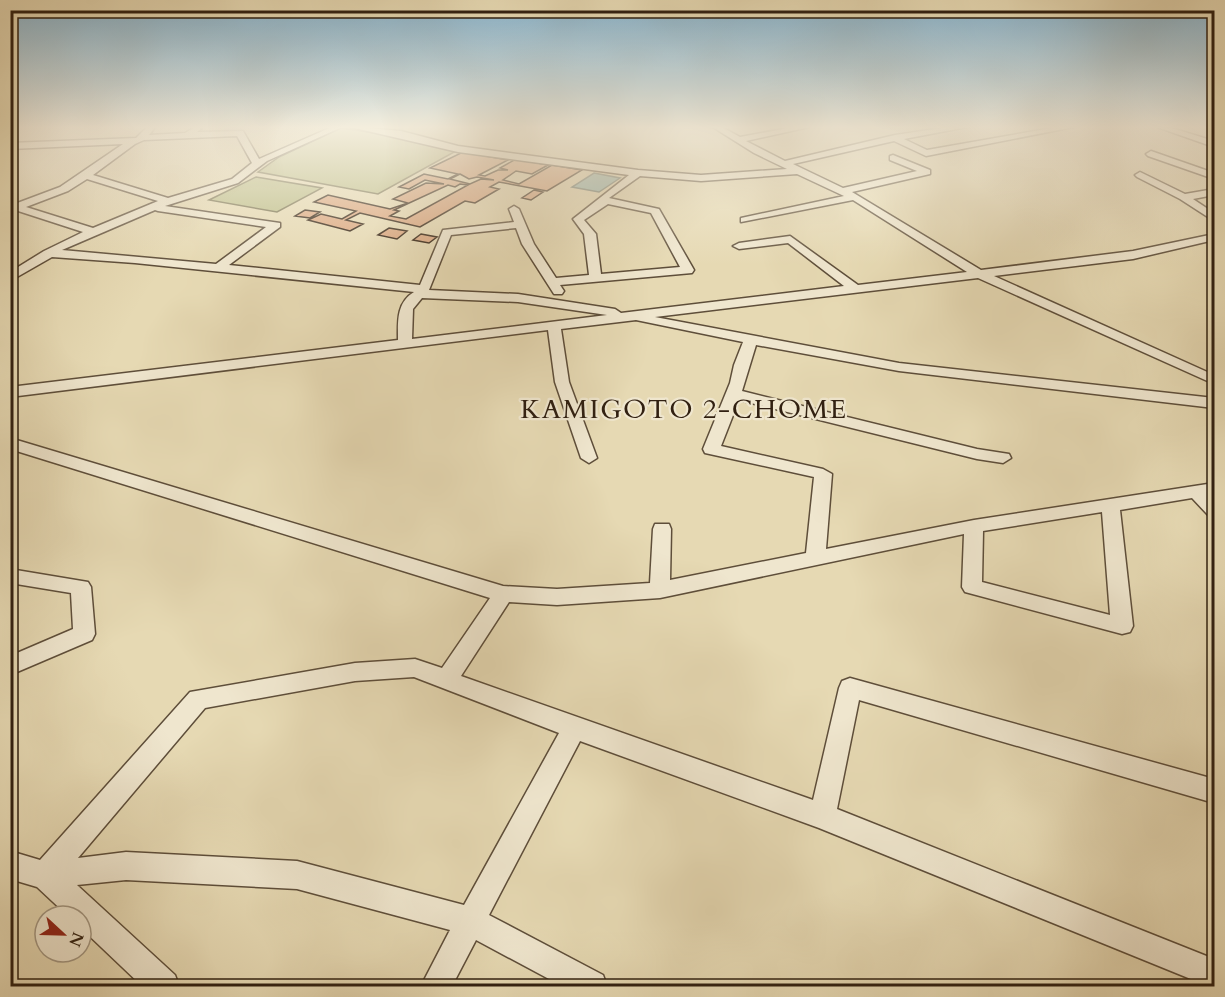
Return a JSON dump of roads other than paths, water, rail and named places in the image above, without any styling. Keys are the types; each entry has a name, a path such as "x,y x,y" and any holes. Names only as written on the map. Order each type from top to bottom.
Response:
{"street":[{"path":"91,173 64,189 16,207 93,232"},
{"path":"10,277 48,253 93,232 168,201 235,181 247,173"},
{"path":"634,173 701,178 776,173"},
{"path":"606,201 603,198 638,173"},
{"path":"801,173 855,197 915,231 978,273 1211,375"},
{"path":"843,191 925,173"},
{"path":"1140,175 1184,197 1215,218"},
{"path":"86,176 168,201"},
{"path":"1184,197 1215,192"},
{"path":"745,220 855,197"},
{"path":"553,282 596,279 688,270 655,211 606,201 578,219 590,234 596,279"},
{"path":"154,207 276,225 219,267"},
{"path":"514,209 522,224 528,244 563,302 562,382 589,458"},
{"path":"405,344 406,307 413,297 422,292 439,256 443,236 447,232 522,224"},
{"path":"10,392 1133,255 1213,238"},
{"path":"739,246 790,239 854,288"},
{"path":"48,253 219,267 422,292 481,294 563,302 899,367 1215,403"},
{"path":"751,340 741,365 734,394 711,449 823,474 814,559"},
{"path":"734,394 977,454 1003,458"},
{"path":"10,443 503,594 557,597 660,590 974,526 1206,490 1215,511"},
{"path":"974,526 972,587 1122,626 1110,505"},
{"path":"660,590 662,529"},
{"path":"10,576 81,587 84,634 10,666"},
{"path":"447,679 503,594"},
{"path":"45,875 198,699 355,672 415,668 574,728 822,816 1215,974"},
{"path":"822,816 850,688 1215,791"},
{"path":"436,987 574,728"},
{"path":"10,865 45,875 126,866 297,875 470,921 592,987"},
{"path":"45,875 164,987"}],"water":[{"path":"594,173 620,178 599,192 572,187"}],"district":[{"name":"KAMIGOTO 2-CHOME","path":"684,409"}]}
